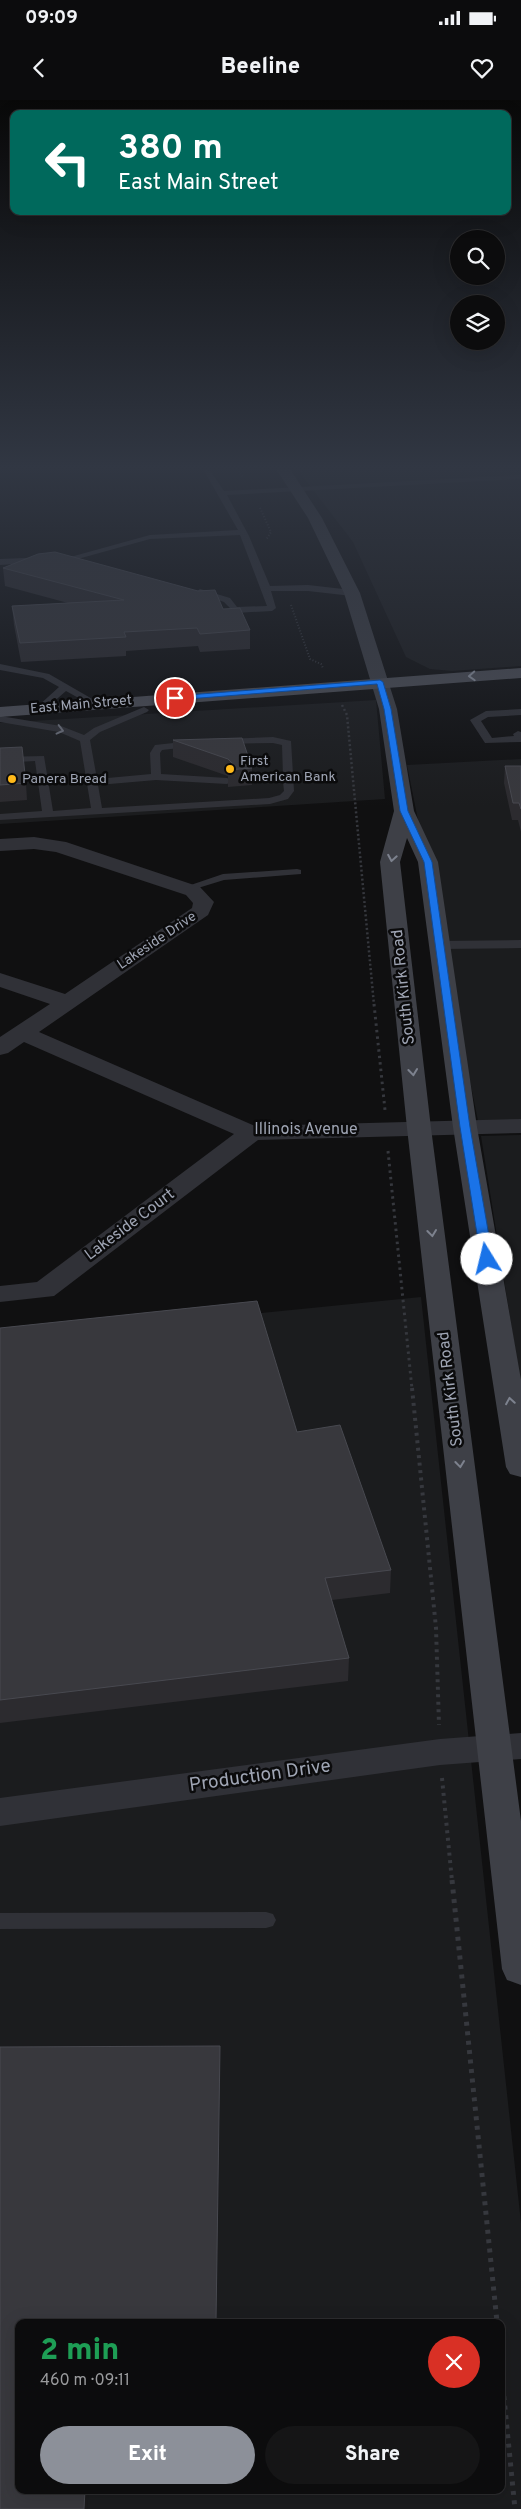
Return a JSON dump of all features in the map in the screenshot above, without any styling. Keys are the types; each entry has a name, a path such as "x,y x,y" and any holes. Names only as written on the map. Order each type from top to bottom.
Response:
{"main road":[{"name":"South Kirk Road","path":"346,581 352,593 382,689 404,811 428,862 465,1127 521,1467"},
{"name":"East Main Street","path":"0,719 144,710 382,689 521,673"},
{"name":"East Main Street","path":"0,712 96,704 382,689 521,688"},
{"name":"South Kirk Road","path":"404,811 390,862 420,1128 508,1746 521,1969"}],"street":[{"name":"Lakeside Drive","path":"0,845 34,843 59,846 193,891 204,902 201,911 68,1002 9,1037"},
{"path":"0,980 68,1002"},
{"name":"Illinois Avenue","path":"9,1037 252,1133 521,1126"},
{"name":"Lakeside Court","path":"0,1294 44,1290 252,1133"},
{"name":"Production Drive","path":"0,1812 440,1752 508,1746"}],"lane":[{"path":"189,589 227,600 236,610 272,608 264,581"},
{"path":"267,589 308,588 352,593"},
{"path":"0,668 46,676 59,681 64,688 96,704"},
{"path":"40,709 64,688"},
{"path":"85,740 97,730 144,710"},
{"path":"518,734 521,740 489,741 475,720 486,714 507,716 521,712"},
{"path":"0,719 60,730 85,740"},
{"path":"85,740 97,810"},
{"path":"0,817 279,799 289,791 287,743 273,740 167,745 159,747 155,753 156,778"},
{"path":"0,760 40,758 48,814"},
{"path":"92,782 156,778 226,781"},
{"path":"251,780 288,779"},
{"path":"185,888 223,877 297,872"},
{"path":"440,945 521,944"},
{"path":"0,1921 266,1920"}],"path":[{"path":"347,715 436,1628 440,1752 497,2319"},
{"path":"505,2408 515,2509"}],"shaded area":[{"path":"371,581 521,581 521,666 452,671 430,669 406,657"},
{"path":"376,700 385,799 0,824 0,723"},
{"path":"521,759 521,1120 478,1121 407,765"},
{"path":"521,1135 521,1386 481,1136"},
{"path":"421,1297 521,2223 521,2509 0,2509 0,1339"}],"building":[{"path":"54,581 163,581 198,591 215,590 223,609 240,608 250,630 200,634 197,628 124,632 126,637 20,643 12,606 124,600"},
{"path":"242,738 249,759 244,764 252,768 227,770 234,765 228,759 173,740"},
{"path":"22,747 26,783 0,785 0,748"},
{"path":"505,766 521,766 521,809 519,803 513,803"},
{"path":"257,1301 297,1432 340,1425 391,1570 325,1578 349,1658 0,1700 0,1328"},
{"path":"220,2046 216,2319 15,2319 15,2494 85,2494 84,2509 0,2509 0,2047"}],"place":[{"name":"First American Bank","path":"230,769"},
{"name":"Panera Bread","path":"12,779"}],"route":[{"path":"175,698 380,682 388,709 404,811 428,862 465,1127 487,1259"}]}
